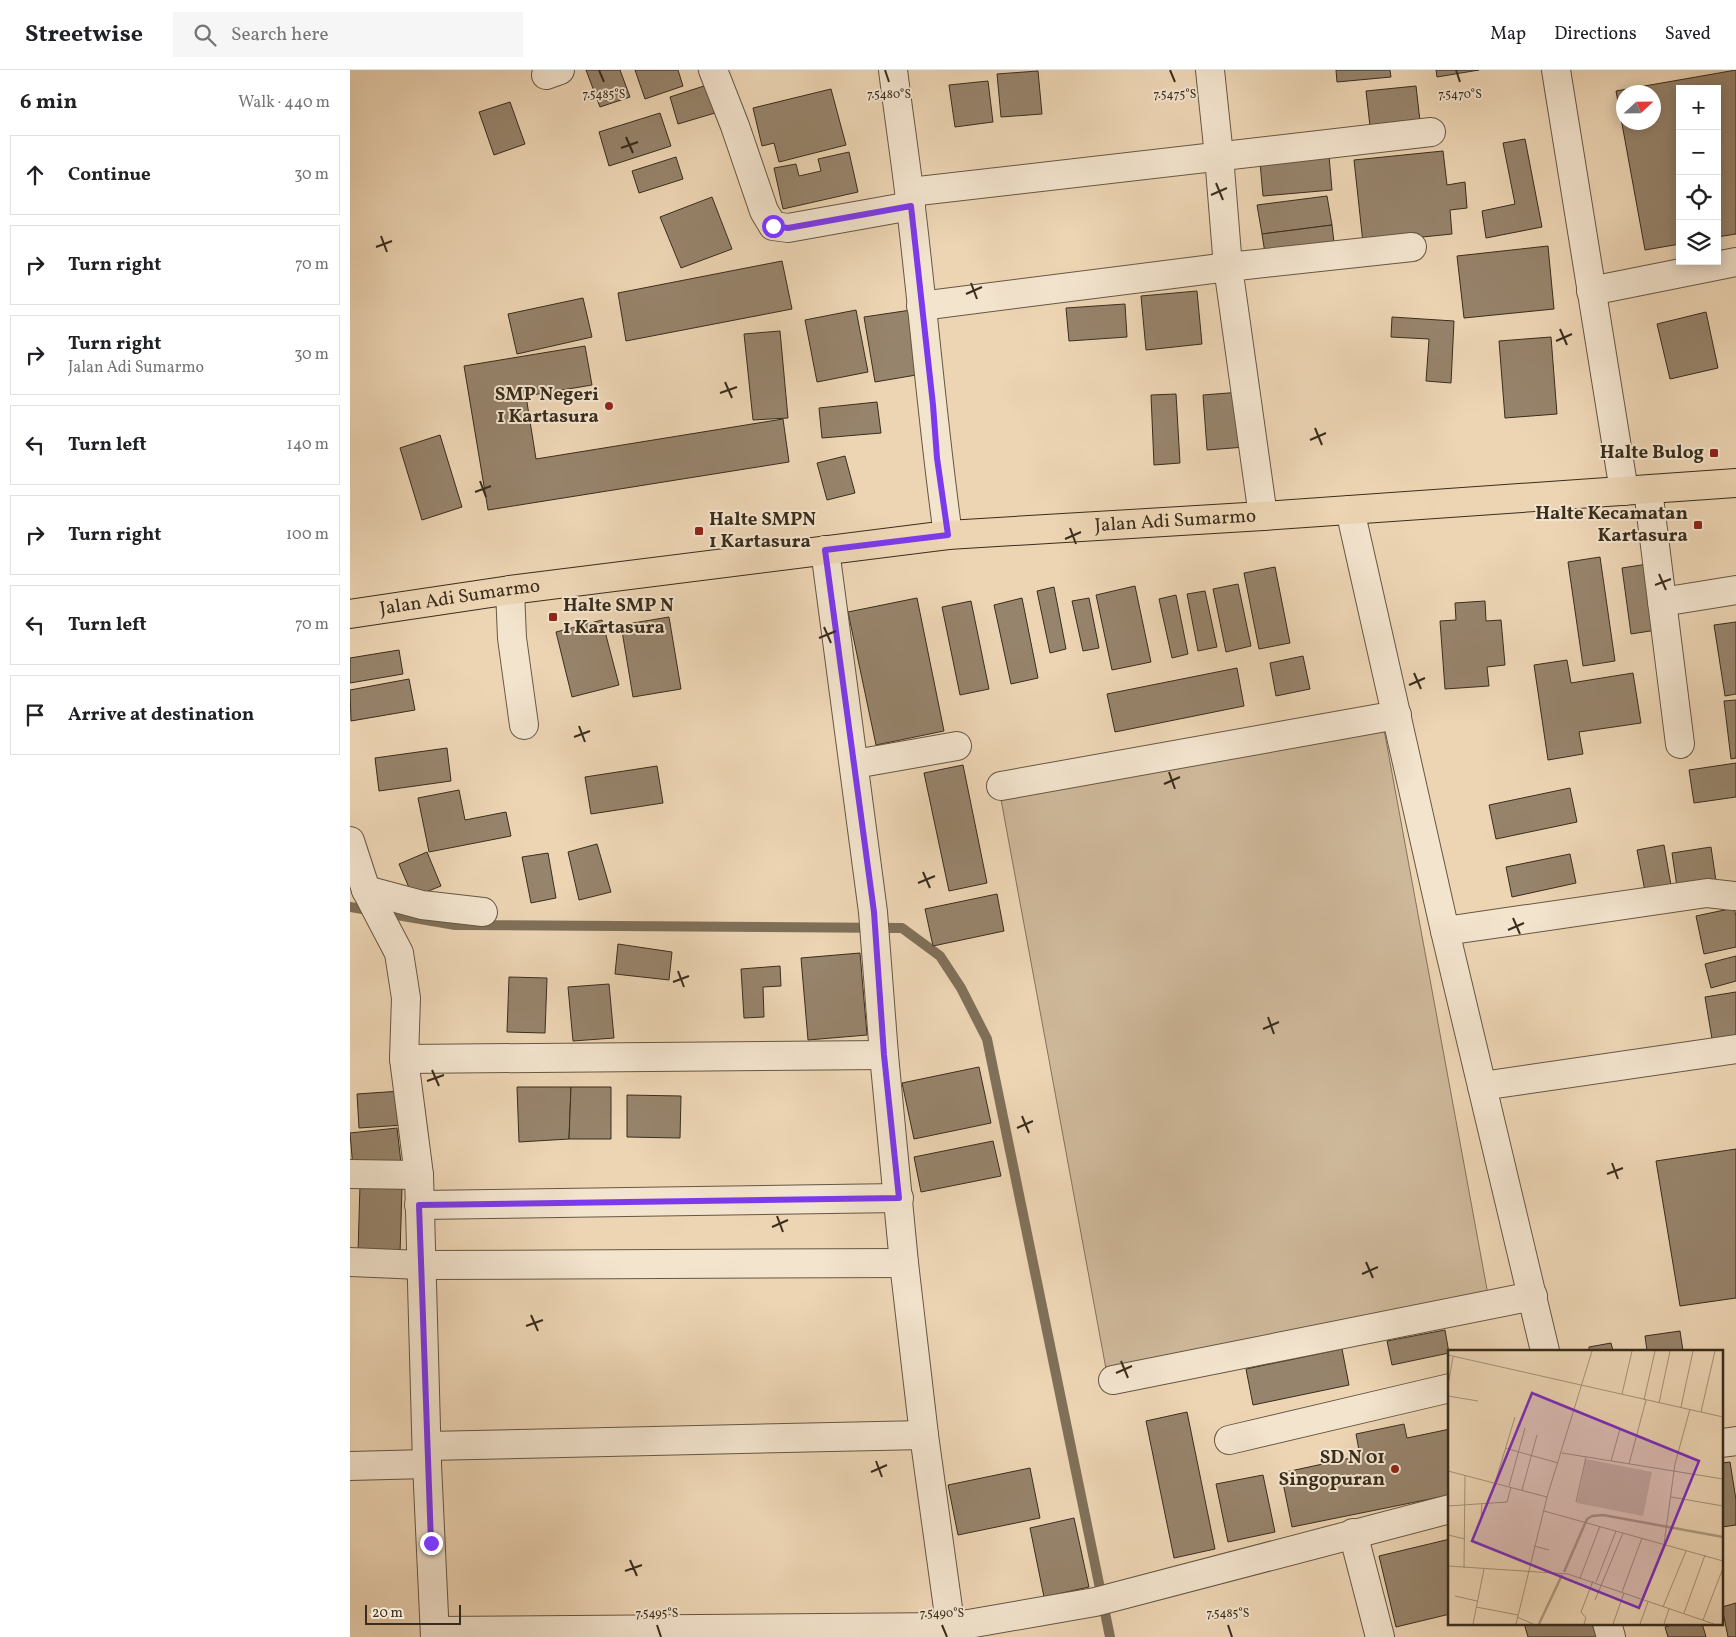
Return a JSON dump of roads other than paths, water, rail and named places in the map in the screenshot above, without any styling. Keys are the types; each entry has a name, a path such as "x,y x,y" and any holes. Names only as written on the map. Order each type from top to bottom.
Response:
{"main road":[{"name":"Jalan Adi Sumarmo","path":"350,614 510,590 948,535 1263,516 1736,483"}],"street":[{"path":"713,70 764,211 773,226 788,228 910,199 1219,156 1431,132"},
{"path":"893,70 910,199 933,405 937,458 948,535"},
{"path":"1210,70 1228,267 1263,516"},
{"path":"1556,70 1591,291 1662,602 1680,744"},
{"path":"921,306 1228,267 1412,247"},
{"path":"1591,291 1736,262"},
{"path":"1350,510 1445,931 1545,1350"},
{"path":"825,550 855,764 874,925 884,1055 904,1263 924,1435 952,1632"},
{"path":"510,590 512,638 524,725"},
{"path":"1662,602 1736,590"},
{"path":"1002,786 1397,715"},
{"path":"855,764 957,746"},
{"path":"350,841 374,906 399,953 406,998 404,1059 419,1175 427,1455 435,1634 952,1632 1095,1602 1448,1509"},
{"path":"1445,931 1707,892 1734,896"},
{"path":"374,906 422,905 483,912"},
{"path":"1482,1086 1736,1049"},
{"path":"404,1059 884,1055"},
{"path":"350,1174 419,1175"},
{"path":"419,1205 899,1198"},
{"path":"350,1262 421,1265 904,1263"},
{"path":"1113,1380 1533,1296"},
{"path":"1229,1440 1448,1388"},
{"path":"350,1466 427,1455 924,1435"},
{"path":"1353,1533 1380,1637"},
{"path":"1607,1624 1611,1637"}],"waterway":[{"path":"350,907 455,925 902,928 940,956 961,988 987,1039 1110,1637"}],"place":[{"name":"SMP Negeri 1 Kartasura","path":"609,406"},
{"name":"Halte Bulog","path":"1714,453"},
{"name":"Halte Kecamatan Kartasura","path":"1698,525"},
{"name":"Halte SMPN 1 Kartasura","path":"699,531"},
{"name":"Halte SMP N 1 Kartasura","path":"553,617"},
{"name":"SD N 01 Singopuran","path":"1395,1469"}]}
